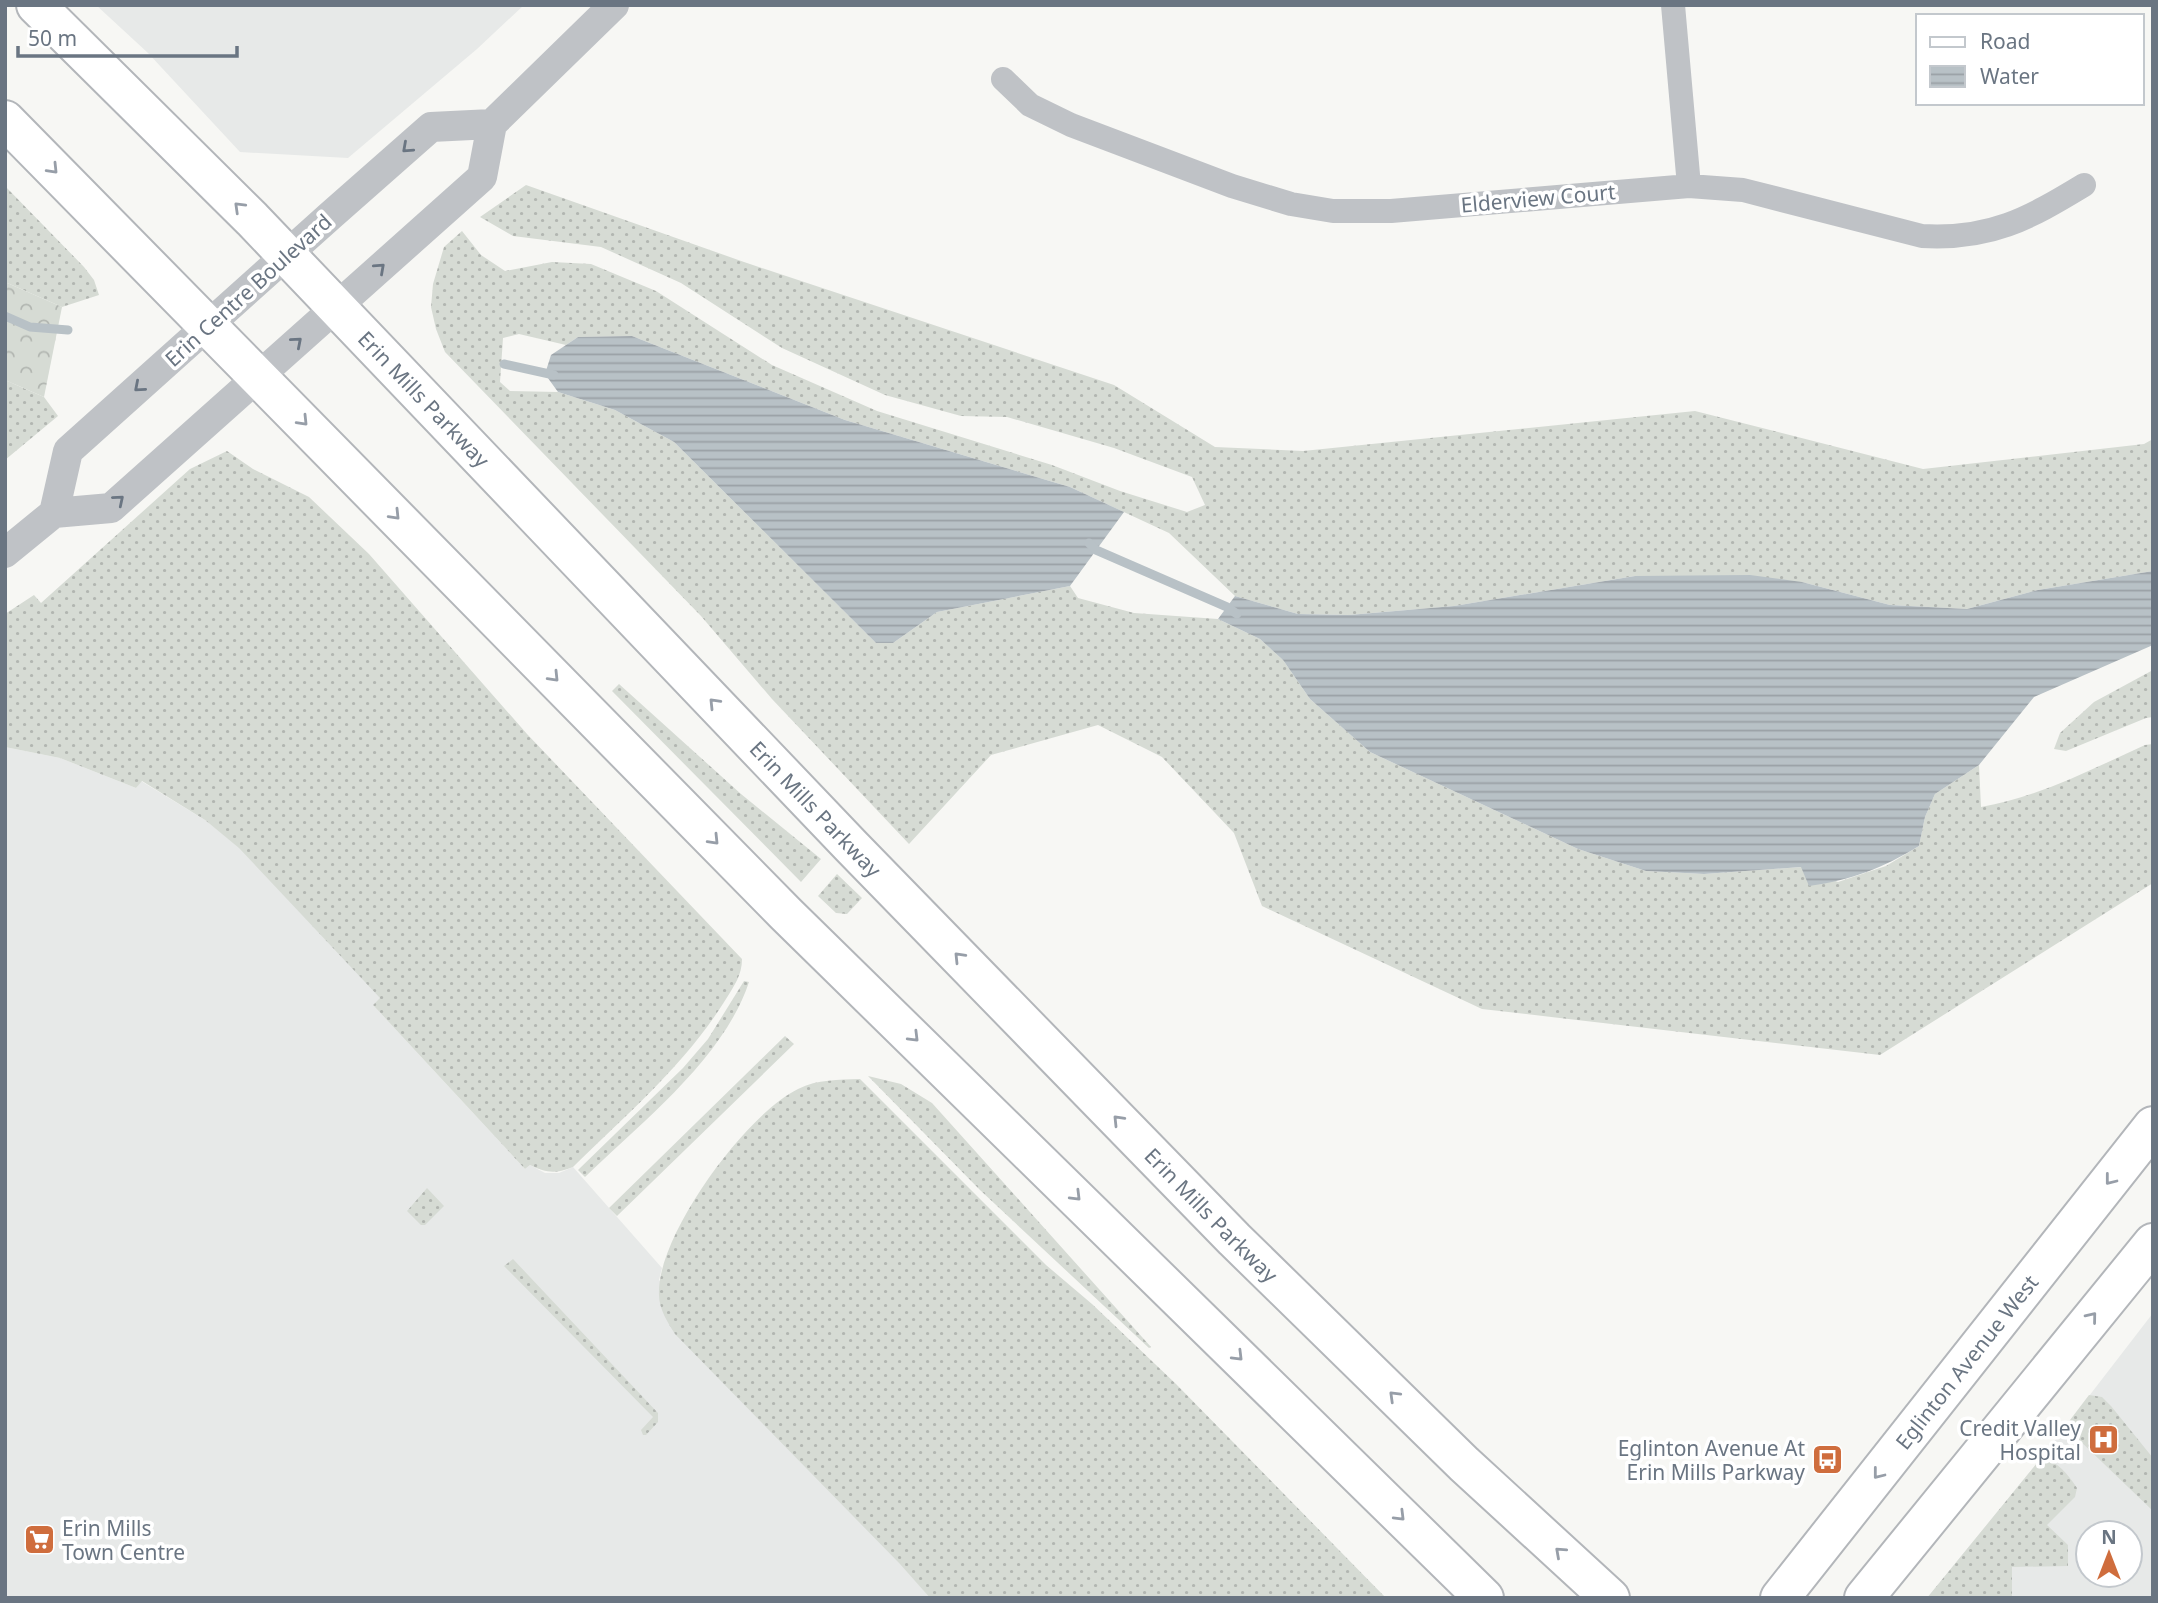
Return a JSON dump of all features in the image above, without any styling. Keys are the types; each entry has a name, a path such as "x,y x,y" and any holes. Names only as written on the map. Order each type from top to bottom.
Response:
{"main road":[{"name":"Erin Mills Parkway","path":"36,5 286,256 851,846 1234,1239 1464,1464 1610,1598"},
{"path":"5,120 786,914 1484,1598"},
{"name":"Eglinton Avenue West","path":"1780,1598 2153,1126"},
{"path":"1864,1598 2153,1243"}],"street":[{"path":"5,552 54,513 111,508 482,177 492,124 614,5"},
{"path":"1673,5 1689,186"},
{"name":"Elderview Court","path":"1003,79 1030,105 1071,125 1232,186 1291,204 1323,209 1391,211 1689,186 1743,190 1922,236 1950,238 1983,234 2034,215 2084,185"},
{"name":"Erin Centre Boulevard","path":"54,513 68,451 431,127 492,124"}],"shaded area":[{"path":"96,5 524,5 477,49 348,158 240,152 148,53"},
{"path":"5,747 60,758 136,788 141,781 205,820 240,848 381,998 373,1005 525,1169 530,1165 545,1173 559,1173 573,1167 662,1268 659,1280 930,1598 5,1598"},
{"name":"Credit Valley Hospital","path":"2153,1313 2153,1598 1927,1598 2042,1457"}],"green space":[{"path":"526,185 744,262 1114,385 1215,447 1303,451 1695,411 1923,469 2144,444 2153,439 2153,571 2038,590 1967,609 1890,605 1802,582 1635,576 1454,606 1349,615 1298,614 1235,596 1169,533 1070,487 845,420 632,336 578,337 566,345 519,334 503,338 500,382 510,391 558,392 615,410 674,442 876,643 893,643 937,612 1070,586 1078,598 1134,613 1218,619 1260,639 1283,660 1310,699 1370,752 1578,849 1646,871 1704,874 1802,867 1838,882 1886,866 1919,846 1925,817 1935,794 1979,765 1981,807 2044,789 2145,745 2153,744 2153,883 1880,1055 1482,1009 1262,906 1234,833 1162,757 1098,725 991,755 909,844 772,699 701,616 445,352 431,307 433,284 444,247 462,231 481,255 505,271 552,262 591,264 656,291 772,365 877,411 1052,465 1120,491 1187,512 1205,505 1192,477 1114,448 1007,417 961,416 885,395 782,348 681,283 601,247 513,236 480,217"},
{"path":"5,186 84,267 94,280 99,295 62,307 5,282"},
{"path":"5,282 62,307 44,397 5,380"},
{"path":"5,380 44,397 58,416 5,460"},
{"path":"227,451 253,469 309,497 369,554 527,734 742,959 735,985 693,1045 655,1088 573,1167 556,1172 530,1165 525,1169 373,1005 380,998 239,848 205,820 142,781 136,788 60,758 5,747 5,614 34,595 41,603 190,469"},
{"path":"2153,670 2153,717 2066,751 2054,749 2060,733 2094,702"},
{"path":"619,684 741,794 821,859 801,882 612,691"},
{"path":"837,874 862,898 847,914 836,913 818,896"},
{"path":"744,981 749,982 737,1010 701,1063 585,1177 578,1170 683,1068 708,1039"},
{"path":"785,1036 794,1044 617,1216 609,1208"},
{"path":"868,1076 901,1084 932,1103 1151,1347 980,1190"},
{"path":"860,1079 1046,1265 1092,1304 1176,1384 1386,1598 930,1598 675,1334 664,1316 659,1300 662,1270 672,1241 688,1210 730,1150 754,1123 798,1089 813,1083"},
{"path":"427,1188 444,1206 425,1225 421,1225 407,1211"},
{"path":"513,1259 658,1413 658,1422 646,1435 643,1435 641,1430 653,1417 504,1266"},
{"path":"2089,1395 2102,1397 2153,1458 2153,1511 2077,1438 2067,1424"},
{"path":"2042,1457 2062,1469 2077,1488 2075,1497 2047,1525 2068,1545 2068,1566 2012,1567 2012,1598 1927,1598"}],"water":[{"path":"632,336 845,420 1070,487 1124,512 1070,586 937,612 893,643 876,643 674,442 615,410 558,392 545,374 551,355 578,337"},
{"path":"2153,571 2153,645 2034,697 1979,765 1935,794 1925,817 1919,846 1867,872 1809,886 1801,867 1704,874 1646,871 1578,849 1370,752 1310,699 1283,660 1260,639 1218,619 1235,596 1298,614 1349,615 1454,606 1635,576 1750,575 1802,582 1890,605 1967,609 2038,590"}],"waterway":[{"path":"5,316 30,327 68,330"},
{"path":"504,364 554,375"},
{"path":"1089,543 1096,550 1227,607 1237,614"}],"place":[{"name":"Credit Valley Hospital","path":"2104,1440"},
{"name":"Eglinton Avenue At Erin Mills Parkway","path":"1828,1460"},
{"name":"Erin Mills Town Centre","path":"39,1540"}]}
